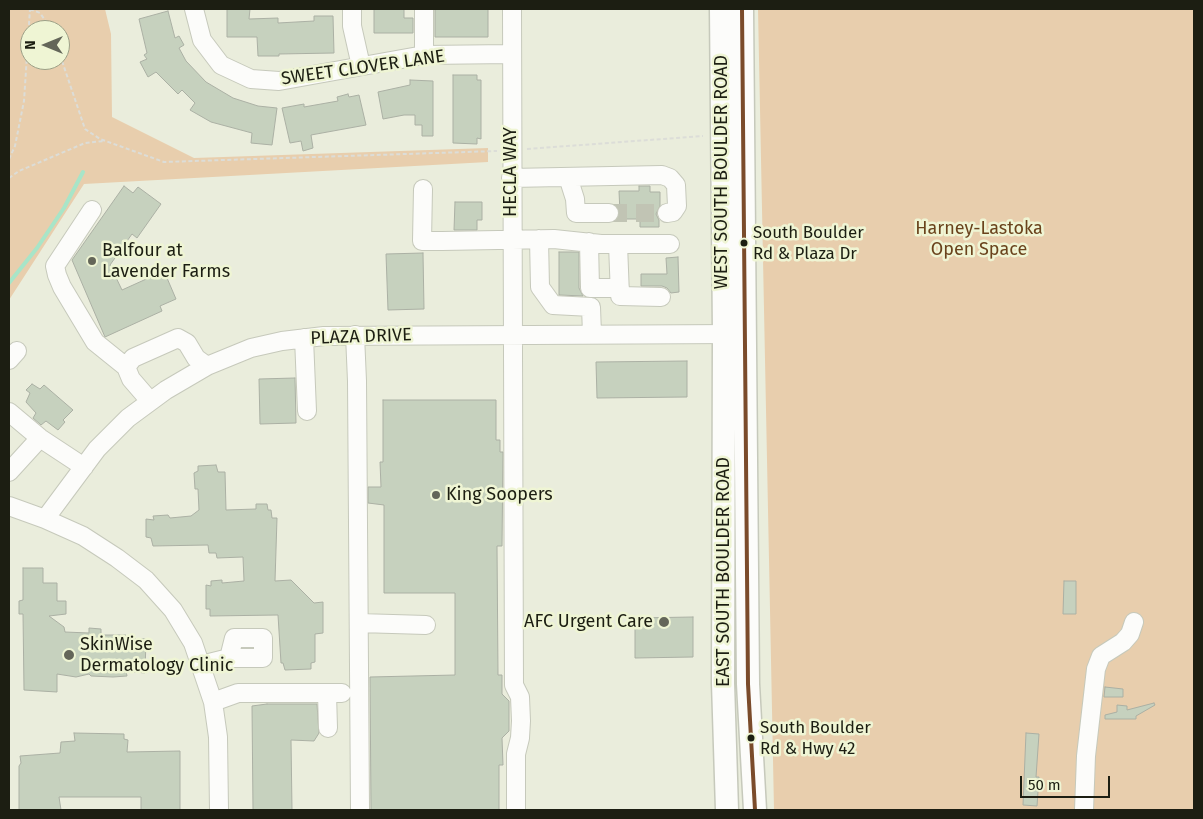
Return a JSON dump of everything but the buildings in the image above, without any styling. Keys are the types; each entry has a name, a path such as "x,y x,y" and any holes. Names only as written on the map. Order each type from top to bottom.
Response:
{"main road":[{"name":"WEST SOUTH BOULDER ROAD","path":"721,9 734,334"},
{"name":"WEST SOUTH BOULDER ROAD","path":"734,334 742,9"},
{"name":"EAST SOUTH BOULDER ROAD","path":"727,810 723,683 734,334"},
{"name":"EAST SOUTH BOULDER ROAD","path":"734,334 755,810"}],"street":[{"name":"SWEET CLOVER LANE","path":"194,9 202,40 221,65 251,79 279,81 424,55 511,54"},
{"path":"352,9 352,26 361,66"},
{"path":"424,9 424,55"},
{"name":"HECLA WAY","path":"512,9 514,685 520,696 520,738 516,754 516,810"},
{"path":"511,178 662,175 670,178 676,185 677,206 673,212 667,213"},
{"path":"573,177 576,213 609,213"},
{"path":"422,189 422,241 512,240 549,235 589,242 670,244"},
{"path":"92,210 55,266 57,275 62,287 95,342 105,352 126,367 131,379 150,401"},
{"path":"549,235 540,287 553,305 591,307"},
{"path":"589,242 592,334"},
{"path":"618,244 620,296 661,297"},
{"path":"590,288 620,288"},
{"name":"PLAZA DRIVE","path":"45,519 97,449 128,418 166,390 207,366 251,348 304,338 355,335 734,334"},
{"path":"355,335 357,381 360,810"},
{"path":"126,367 133,358 178,338 187,343 196,358 207,366"},
{"path":"304,338 306,411"},
{"path":"10,414 40,438 84,467"},
{"path":"9,472 40,438"},
{"path":"9,506 83,536 146,580 173,610 193,643 213,702 218,737 219,810"},
{"path":"1084,810 1087,746 1096,669 1101,656 1123,642 1130,634 1134,622"},
{"path":"359,623 426,625"},
{"path":"201,665 229,658"},
{"path":"213,702 238,693 335,693 328,728"}],"path":[{"path":"9,159 15,146 24,101 30,9 40,13 45,20"},
{"path":"65,70 85,129 105,141 164,162 493,151"},
{"path":"531,149 703,136"},
{"path":"9,178 19,171 85,143 105,141"}],"green space":[{"path":"9,9 105,9 111,34 112,117 194,158 488,148 488,162 84,184 9,300"},
{"name":"Harney-Lastoka Open Space","path":"758,9 1194,9 1194,810 774,810"}],"waterway":[{"path":"9,283 37,248 64,208 83,172"}],"tunnel":[{"path":"609,213 667,213"}],"transit line":[{"path":"742,9 748,684 755,810"}],"place":[{"name":"South Boulder Rd & Plaza Dr","path":"744,243"},
{"name":"Balfour at Lavender Farms","path":"92,261"},
{"name":"King Soopers","path":"436,495"},
{"name":"AFC Urgent Care","path":"664,622"},
{"name":"SkinWise Dermatology Clinic","path":"69,655"},
{"name":"South Boulder Rd & Hwy 42","path":"751,738"}]}
